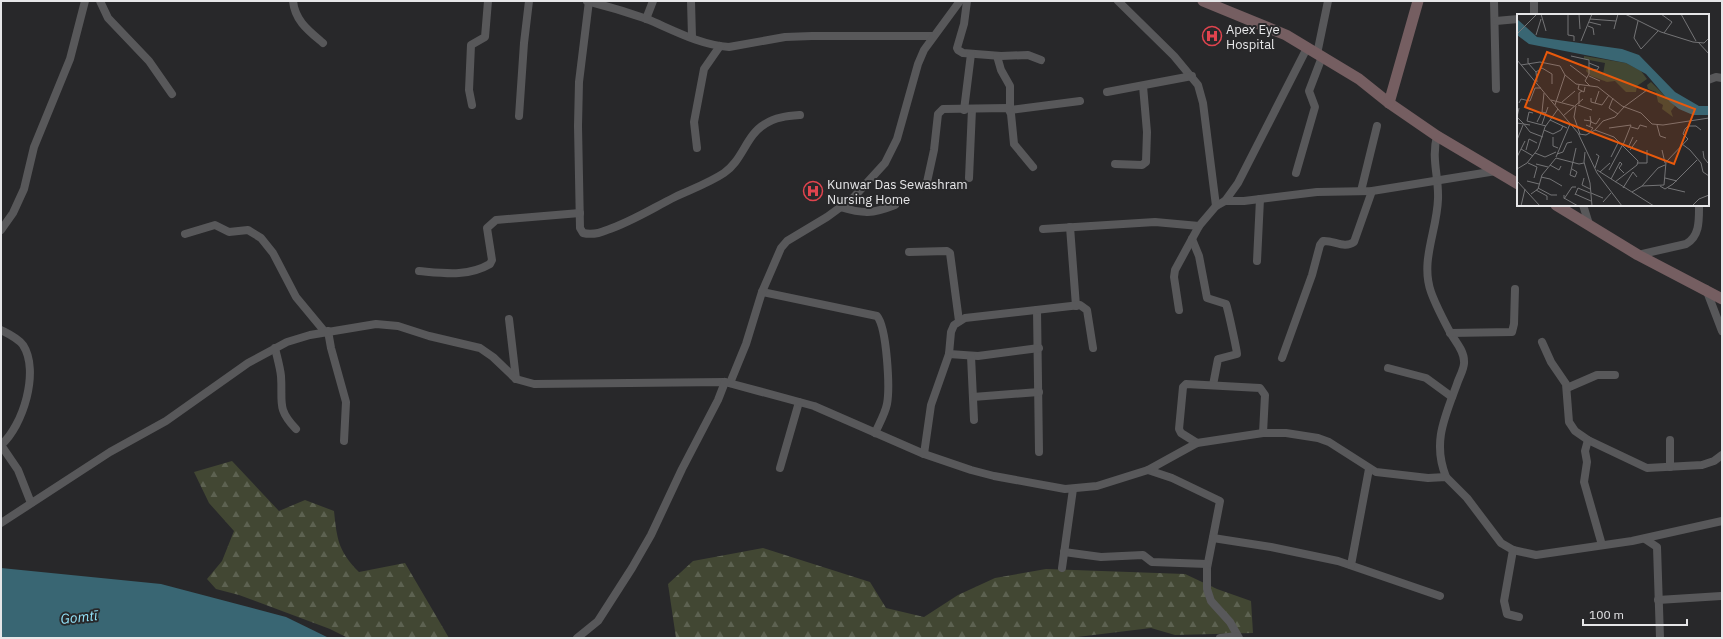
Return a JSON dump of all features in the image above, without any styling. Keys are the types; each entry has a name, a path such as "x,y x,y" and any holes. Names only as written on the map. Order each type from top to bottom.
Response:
{"main road":[{"path":"1389,103 1418,1"},
{"path":"1207,2 1286,35 1359,79 1389,103 1437,136 1517,183"},
{"path":"1558,206 1590,224 1638,255 1706,289 1722,299"}],"street":[{"path":"1,230 13,213 24,189 34,147 70,59 85,1"},
{"path":"100,1 108,18 149,61 172,94"},
{"path":"293,1 296,15 299,20 323,43"},
{"path":"472,105 469,90 471,45 484,37 488,1"},
{"path":"518,116 529,1"},
{"path":"646,19 653,1"},
{"path":"691,1 692,37"},
{"path":"576,638 598,621 632,568 650,535 746,344 762,292 777,255 784,245 840,207 874,175 892,152 918,64 932,36 960,1"},
{"path":"967,1 964,24 957,48 960,52 997,56 1028,54 1041,60"},
{"path":"1118,1 1174,56 1192,76 1201,93 1216,206"},
{"path":"1296,173 1315,107 1309,91 1315,53 1328,1"},
{"path":"1494,1 1496,21 1496,89"},
{"path":"1534,1 1534,14"},
{"path":"800,114 778,118 764,124 752,136 738,159 725,172 618,226 596,233 583,233 580,228 578,126 579,82 592,2 646,19 692,37 720,46 729,47 785,37 932,36"},
{"path":"1496,21 1517,19"},
{"path":"697,148 694,122 704,69 720,46"},
{"path":"1179,310 1174,277 1175,270 1199,226 1216,206 1225,201 1238,183 1315,53"},
{"path":"969,178 968,110 971,54"},
{"path":"997,56 1001,70 1010,86 1010,110 1014,144 1033,167"},
{"path":"1108,92 1192,76"},
{"path":"1709,80 1716,77 1722,78"},
{"path":"1114,164 1142,165 1146,162 1147,132 1143,86"},
{"path":"927,182 940,111 944,109 968,110 1006,107 1010,110 1080,101"},
{"path":"1361,191 1377,126"},
{"path":"1437,136 1434,150 1438,181 1438,208 1427,261 1427,274 1431,293 1450,333 1458,344 1464,361 1440,432 1440,464 1446,477 1467,498 1501,543 1513,550 1536,556 1645,539 1722,521"},
{"path":"1225,201 1260,199 1317,192 1372,191 1496,171"},
{"path":"1282,358 1312,275 1320,245 1327,241 1345,245 1354,242 1372,191"},
{"path":"1257,261 1260,199"},
{"path":"840,207 865,214 878,212 895,205"},
{"path":"1583,206 1590,224"},
{"path":"1638,255 1686,244 1693,240 1697,233 1699,206"},
{"path":"419,271 455,274 478,269 490,264 492,260 486,228 496,220 580,213"},
{"path":"1043,229 1155,222 1199,226"},
{"path":"185,234 214,225 229,232 242,230 254,234 273,253 296,297 327,332 346,402 344,441"},
{"path":"1070,227 1076,306"},
{"path":"1192,240 1199,256 1207,298 1226,304 1231,329 1237,347 1237,354 1234,356 1218,359 1213,386"},
{"path":"909,252 947,251 950,253 959,320"},
{"path":"1450,333 1512,332 1514,324 1515,289"},
{"path":"1706,289 1722,331"},
{"path":"762,292 871,314 880,319 887,361 888,392 887,406 875,433"},
{"path":"924,454 934,394 950,354 951,332 954,325 959,320 965,318 1080,305 1087,310 1093,348"},
{"path":"1037,310 1040,452"},
{"path":"509,319 516,379"},
{"path":"1,523 110,452 136,439 166,421 236,371 275,348 287,342 327,332 376,324 398,326 429,336 480,348 494,357 516,379 534,384 727,382 814,406 924,454 994,476 1065,489 1097,486 1148,470 1197,443 1263,433 1286,433 1318,438 1329,442 1369,469 1389,475 1446,477"},
{"path":"1,330 15,337 26,350 29,384 22,415 10,436 1,445 18,470 31,503"},
{"path":"1542,342 1546,354 1565,381 1567,388 1569,422 1575,431 1588,440 1647,468 1702,465 1714,461 1722,455"},
{"path":"275,348 281,375 282,407 285,416 296,429"},
{"path":"950,354 971,356 1039,348"},
{"path":"971,356 974,420"},
{"path":"1388,368 1426,378 1452,397"},
{"path":"1567,388 1597,375 1616,375"},
{"path":"1197,443 1181,433 1179,429 1184,386 1186,384 1260,388 1263,392 1263,433"},
{"path":"973,397 1039,392"},
{"path":"780,468 799,402"},
{"path":"1588,440 1585,451 1587,462 1584,482 1602,545"},
{"path":"1670,440 1670,467"},
{"path":"1351,565 1369,469"},
{"path":"1148,470 1172,478 1219,499 1220,501 1220,510 1207,564 1206,577 1211,601 1230,622 1238,637 1220,638"},
{"path":"1062,568 1073,488"},
{"path":"1213,538 1271,547 1351,565 1440,596"},
{"path":"1645,539 1657,547 1660,638"},
{"path":"1513,550 1504,601 1507,614 1519,617"},
{"path":"1064,552 1101,557 1143,555 1152,562 1207,564"},
{"path":"1658,600 1721,596"}],"green space":[{"path":"232,461 279,511 305,500 334,511 336,529 340,544 347,558 359,572 405,563 449,638 348,638 330,629 239,595 216,589 207,579 222,561 234,531 209,503 194,472"},
{"path":"763,548 870,582 886,608 924,617 958,595 995,578 1046,569 1185,574 1217,589 1251,601 1253,633 1175,635 1151,628 1069,638 676,638 668,584 693,561"}],"water":[{"name":"Gomtī","path":"1,568 161,584 286,617 329,638 1,638"}],"place":[{"name":"Apex Eye Hospital","path":"1212,36"},
{"name":"Kunwar Das Sewashram Nursing Home","path":"813,191"}]}
